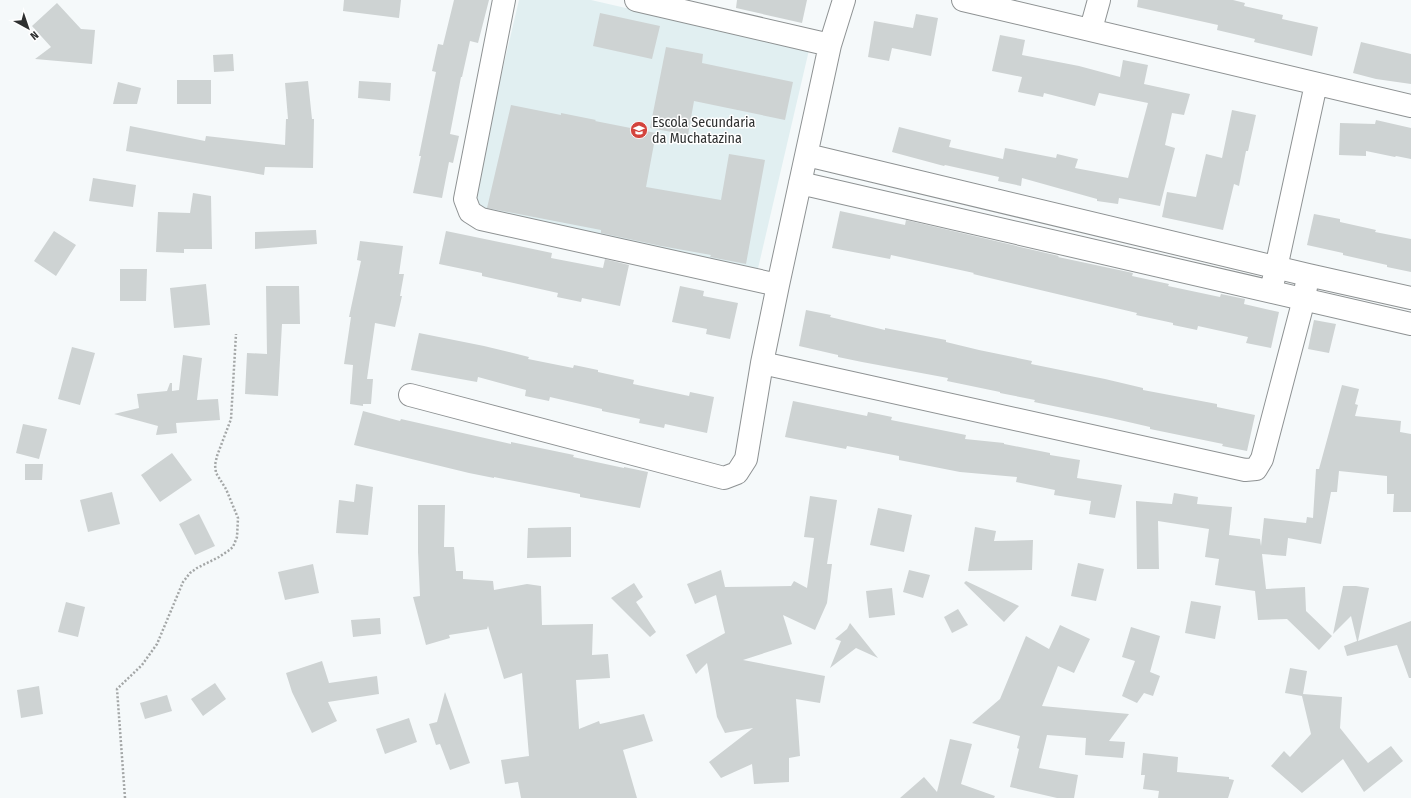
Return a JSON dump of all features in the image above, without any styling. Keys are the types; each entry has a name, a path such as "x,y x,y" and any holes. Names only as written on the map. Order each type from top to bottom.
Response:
{"street":[{"path":"504,0 465,199 470,212 481,219 778,285"},
{"path":"636,0 830,45"},
{"path":"410,395 724,478 737,473 746,459 762,363 778,285 830,45 844,0"},
{"path":"963,0 1411,106"},
{"path":"1091,30 1099,0"},
{"path":"1271,292 1316,84"},
{"path":"806,155 1308,275 1411,298"},
{"path":"800,183 1411,324"},
{"path":"1080,248 1084,221"},
{"path":"762,363 1245,470 1256,469 1262,459 1304,299 1308,275"}],"path":[{"path":"125,798 117,689 142,665 157,644 183,582 197,568 219,557 233,547 237,537 238,518 226,489 216,473 215,465 231,419 236,334"}],"shaded area":[{"name":"Escola Secundaria da Muchatazina","path":"519,0 591,0 809,50 756,277 469,211"}],"building":[{"path":"344,0 401,0 399,18 343,11"},
{"path":"454,0 489,0 478,43 470,41 461,77 450,134 459,136 453,163 449,162 442,198 413,193 436,72 432,71 438,44 443,45"},
{"path":"737,0 807,0 802,23 736,8"},
{"path":"1138,0 1233,0 1245,3 1244,6 1283,15 1282,19 1318,27 1312,56 1254,42 1255,39 1217,30 1218,25 1137,7"},
{"path":"57,3 81,29 95,30 92,64 35,59 51,47 32,26"},
{"path":"600,13 660,26 652,59 593,46"},
{"path":"916,14 938,18 931,56 892,48 889,61 868,57 874,21 913,28"},
{"path":"1000,35 1025,40 1022,55 1079,66 1120,77 1123,60 1148,65 1144,84 1190,94 1184,115 1172,113 1165,145 1175,148 1160,206 1119,198 1118,204 1097,201 1097,199 1022,178 1021,186 998,181 999,177 944,166 892,152 899,127 951,140 949,147 1003,159 1005,148 1056,158 1057,154 1078,159 1075,168 1128,178 1148,103 1099,93 1095,106 1044,93 1043,97 1018,92 1022,77 992,71"},
{"path":"1361,42 1411,54 1411,84 1376,79 1353,73"},
{"path":"666,47 703,54 702,63 793,82 785,120 694,101 688,135 650,128"},
{"path":"233,54 234,71 214,72 213,55"},
{"path":"177,80 211,80 211,104 177,104"},
{"path":"308,81 312,119 314,119 313,168 265,167 264,175 126,151 130,126 205,141 206,136 285,145 286,119 288,119 285,83"},
{"path":"359,81 391,83 390,101 358,98"},
{"path":"118,82 141,88 137,104 113,104"},
{"path":"511,105 561,115 561,113 656,133 646,187 721,200 729,154 765,160 746,264 710,257 711,255 601,233 601,230 487,208"},
{"path":"1232,110 1256,115 1248,151 1246,151 1239,186 1234,184 1223,230 1162,217 1167,192 1196,197 1206,154 1222,158"},
{"path":"1376,120 1411,128 1411,159 1366,151 1366,156 1339,155 1340,123 1375,124"},
{"path":"93,178 136,185 133,207 89,201"},
{"path":"193,193 211,196 212,249 184,249 184,253 156,252 158,212 190,213"},
{"path":"840,211 905,225 906,220 1059,256 1058,257 1133,273 1132,276 1169,284 1168,286 1220,297 1221,294 1245,299 1244,304 1279,312 1271,348 1246,343 1248,337 1198,326 1197,330 1173,325 1173,323 1136,315 1137,313 973,274 974,273 891,255 890,259 832,248"},
{"path":"1314,214 1340,219 1340,222 1376,230 1375,232 1411,239 1411,272 1343,255 1343,253 1307,245"},
{"path":"316,230 317,244 255,249 255,232"},
{"path":"54,231 76,245 56,276 34,261"},
{"path":"446,231 552,253 551,258 603,268 605,259 629,265 620,306 582,298 581,302 557,297 558,293 482,276 482,273 439,264"},
{"path":"360,241 403,246 399,274 404,274 400,296 402,296 395,327 375,323 367,379 373,379 371,404 363,404 363,406 350,404 353,365 344,364 351,317 349,317 361,261 357,260"},
{"path":"120,269 147,269 146,301 120,301"},
{"path":"206,284 210,325 174,328 170,288"},
{"path":"266,286 299,286 300,324 282,324 278,396 245,394 247,353 267,354"},
{"path":"680,286 704,291 703,296 738,303 730,339 706,334 707,329 672,322"},
{"path":"806,310 831,315 830,317 885,330 885,328 946,340 946,342 1032,361 1031,364 1105,379 1143,388 1143,390 1217,404 1217,407 1255,415 1247,451 1222,446 1223,444 1150,429 1150,427 1111,418 1034,402 1035,400 947,381 948,378 838,357 838,355 799,346"},
{"path":"1314,320 1336,324 1329,353 1308,349"},
{"path":"419,333 484,346 529,357 528,359 573,368 574,365 598,370 598,372 634,380 633,384 689,396 690,392 714,397 707,433 665,424 664,428 639,423 640,419 602,411 602,409 550,397 549,401 525,396 526,390 478,377 477,382 411,370"},
{"path":"72,347 95,353 80,405 58,399"},
{"path":"183,355 202,358 197,400 218,399 220,420 176,423 177,433 156,435 158,426 114,414 139,408 137,394 167,391 170,383 172,383 172,391 179,390"},
{"path":"1342,385 1359,389 1355,404 1358,405 1355,416 1401,421 1400,432 1411,434 1411,512 1393,512 1394,494 1387,494 1387,476 1339,471 1337,492 1331,492 1321,544 1288,538 1286,556 1262,554 1266,589 1305,587 1306,611 1332,636 1319,650 1287,619 1258,620 1255,591 1215,585 1219,559 1205,557 1209,529 1158,521 1159,569 1137,569 1136,501 1172,504 1174,493 1198,497 1197,504 1232,507 1229,535 1260,539 1261,546 1264,518 1306,523 1307,517 1313,518 1316,469 1319,469"},
{"path":"793,401 867,416 868,412 892,417 891,420 966,435 965,439 1004,443 1050,453 1050,455 1080,460 1077,478 1122,485 1115,518 1089,514 1091,501 1054,495 1055,490 1016,482 1017,477 960,472 899,460 899,456 847,446 846,449 785,437"},
{"path":"363,411 400,421 401,419 511,444 511,442 574,455 573,457 648,472 640,508 580,497 580,494 469,473 354,445"},
{"path":"23,424 47,429 39,459 16,453"},
{"path":"172,453 192,480 160,502 141,475"},
{"path":"25,464 43,464 42,480 25,480"},
{"path":"356,484 373,487 368,535 336,533 339,500 354,502"},
{"path":"112,492 120,524 88,532 80,500"},
{"path":"810,496 837,500 827,564 832,564 827,603 815,630 783,615 792,644 743,660 825,676 820,703 796,699 800,756 789,758 789,782 754,784 752,764 721,778 709,762 753,728 725,733 717,717 707,663 696,674 686,655 725,633 716,595 695,604 687,584 721,570 725,587 791,586 794,581 807,588 814,538 804,537"},
{"path":"418,505 445,505 444,547 454,547 456,571 463,571 463,579 493,581 494,590 527,584 541,586 542,625 593,624 592,655 608,654 610,678 576,680 579,729 599,721 600,724 644,714 653,741 623,750 637,798 521,798 518,782 505,784 501,760 529,756 522,673 504,679 488,626 487,629 449,635 450,638 426,645 413,597 420,596"},
{"path":"878,508 912,515 904,552 870,545"},
{"path":"199,514 215,546 195,555 179,524"},
{"path":"571,527 571,557 527,558 528,528"},
{"path":"975,527 996,531 994,541 1033,540 1032,570 968,571"},
{"path":"1078,563 1104,569 1096,601 1071,596"},
{"path":"313,564 319,593 285,600 278,572"},
{"path":"909,570 930,575 923,598 903,592"},
{"path":"966,581 1019,606 1004,622 964,583"},
{"path":"634,583 643,597 636,602 656,632 650,637 611,598"},
{"path":"1343,586 1369,588 1358,641 1411,621 1411,678 1409,678 1397,645 1347,656 1344,646 1357,641 1351,616 1333,634"},
{"path":"892,588 895,615 869,618 866,591"},
{"path":"1191,601 1221,606 1215,639 1185,633"},
{"path":"66,602 85,607 78,637 58,632"},
{"path":"958,609 968,625 952,633 944,617"},
{"path":"380,618 381,634 353,637 351,620"},
{"path":"850,623 878,658 856,648 830,668 841,641 835,639 847,629"},
{"path":"1060,625 1090,639 1074,673 1058,666 1042,706 1129,714 1109,741 1125,742 1123,758 1085,755 1086,738 1047,735 1039,768 1078,775 1074,798 1057,798 1010,787 1019,749 1017,748 1020,736 972,723 1000,699 1026,636 1049,649"},
{"path":"1131,627 1160,636 1150,672 1160,676 1153,696 1144,693 1137,703 1122,696 1135,661 1122,657"},
{"path":"322,661 329,683 377,676 379,694 328,702 337,721 312,733 292,692 286,673"},
{"path":"1290,668 1307,671 1303,694 1342,697 1340,728 1368,763 1391,746 1403,761 1364,792 1343,759 1302,793 1271,766 1284,751 1290,757 1311,734 1302,696 1285,693"},
{"path":"215,683 226,699 203,716 191,699"},
{"path":"39,686 43,714 21,718 17,690"},
{"path":"445,692 470,763 450,770 440,744 436,745 429,724 437,722"},
{"path":"167,695 172,711 145,719 140,703"},
{"path":"409,718 417,742 385,754 376,729"},
{"path":"950,739 972,744 961,784 995,796 994,798 900,798 924,777 937,792"},
{"path":"1143,753 1178,757 1177,772 1229,777 1229,779 1234,780 1228,798 1158,798 1159,791 1143,789 1145,775 1141,775"}],"place":[{"name":"Escola Secundaria da Muchatazina","path":"639,130"}]}
